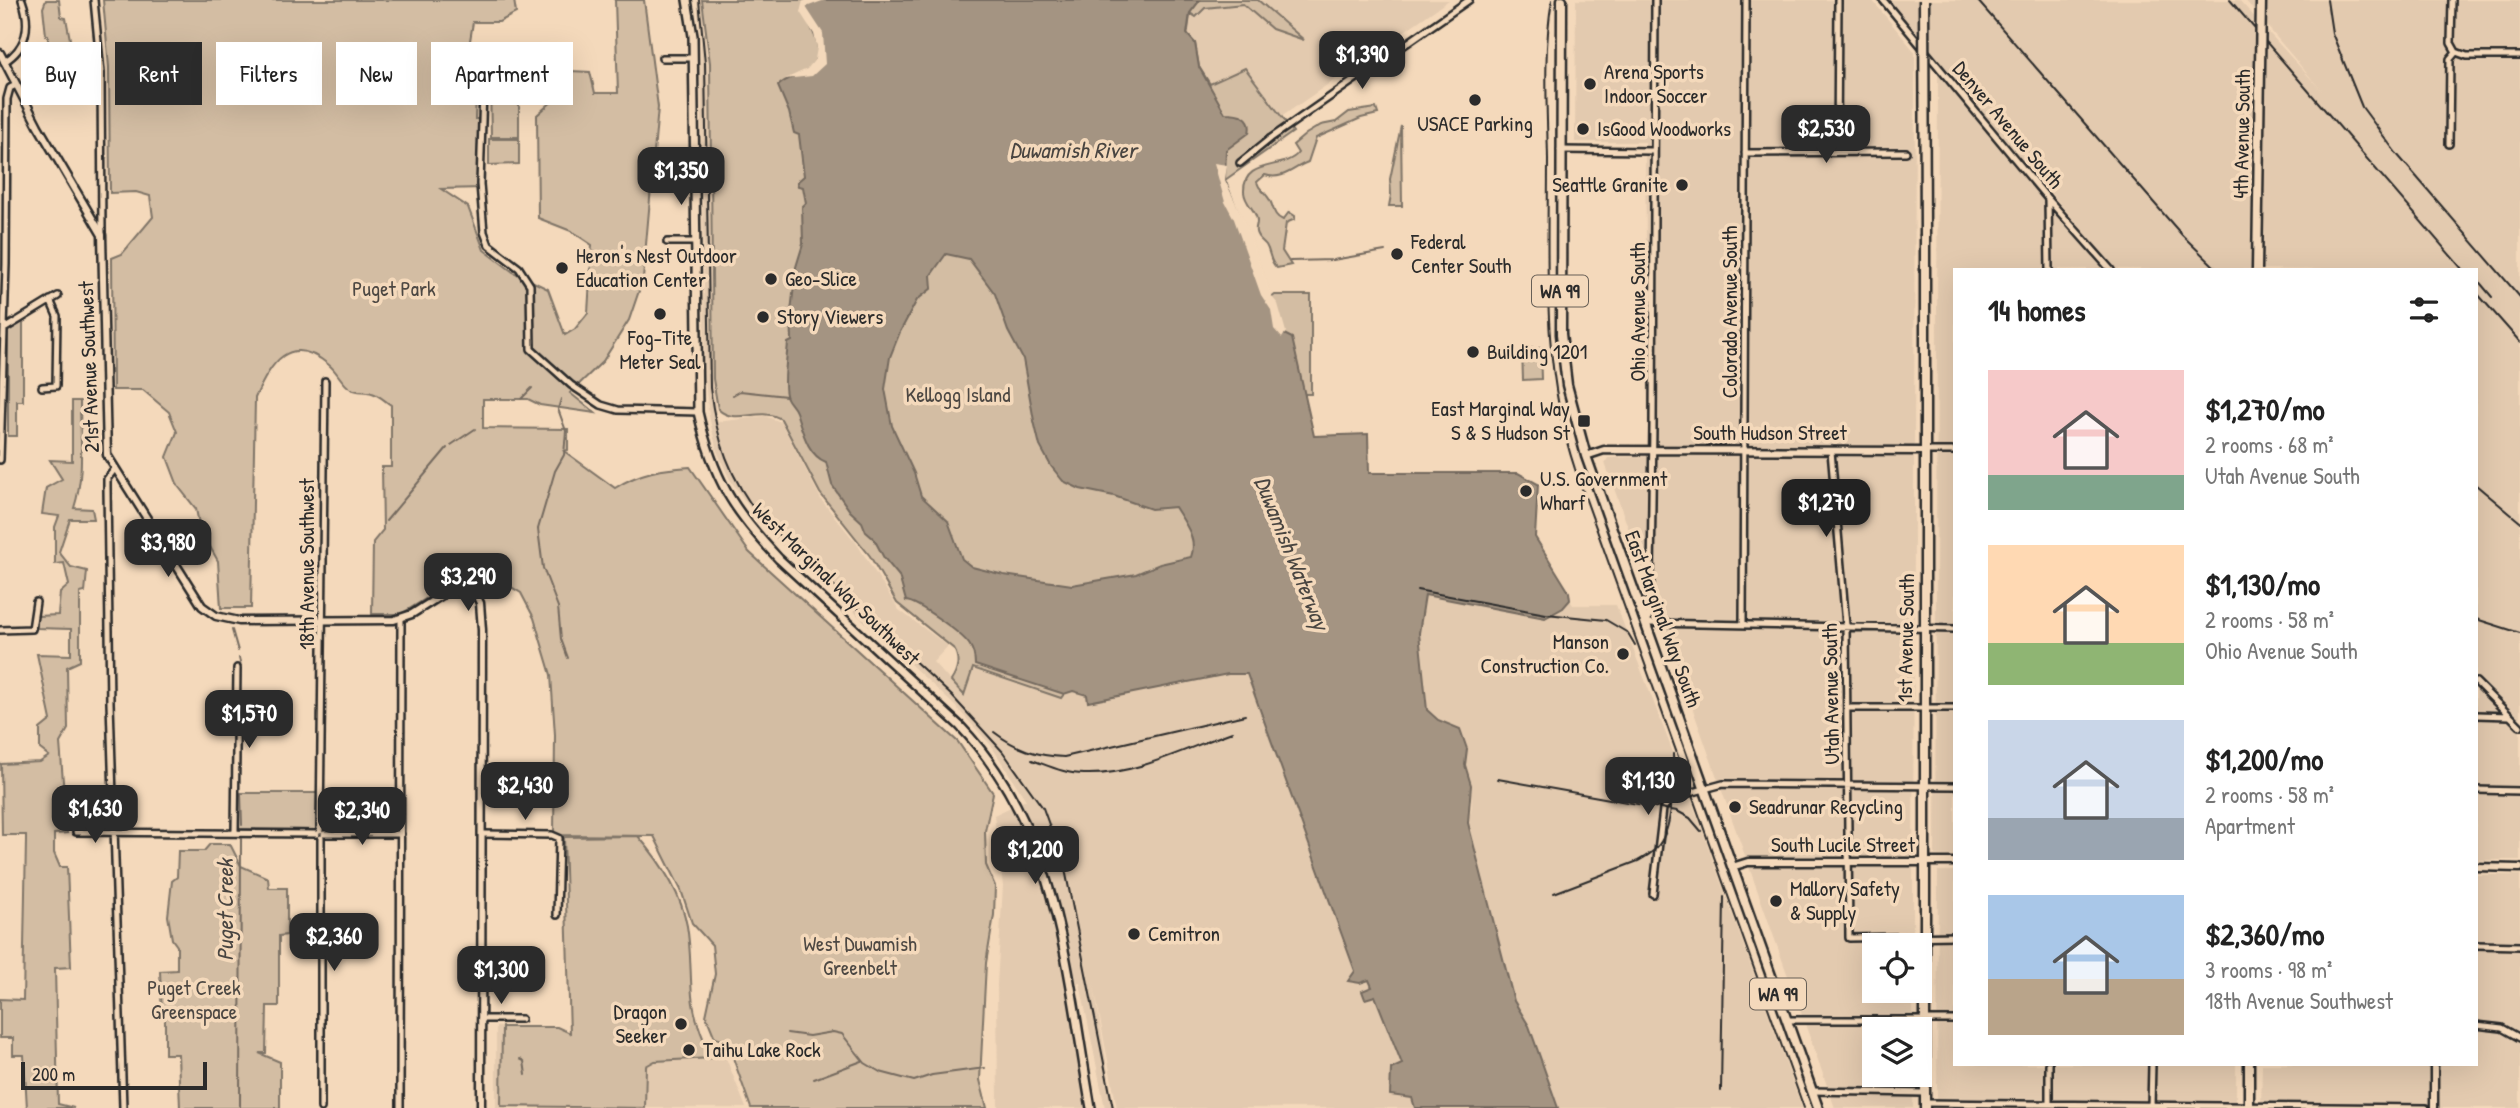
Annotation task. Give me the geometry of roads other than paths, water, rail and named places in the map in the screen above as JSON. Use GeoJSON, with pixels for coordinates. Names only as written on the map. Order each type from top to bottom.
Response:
{"type":"FeatureCollection","features":[{"type":"Feature","properties":{"kind":"main road","name":"West Marginal Way Southwest"},"geometry":{"type":"LineString","coordinates":[[687,0],[693,58],[698,412],[709,454],[737,512],[779,559],[977,744],[1019,807],[1048,882],[1091,1108]]}},
{"type":"Feature","properties":{"kind":"main road","name":"East Marginal Way South"},"geometry":{"type":"LineString","coordinates":[[1562,0],[1561,334],[1567,385],[1586,457],[1818,1108]]}},
{"type":"Feature","properties":{"kind":"main road","name":"1st Avenue South"},"geometry":{"type":"LineString","coordinates":[[1924,0],[1924,933]]}},
{"type":"Feature","properties":{"kind":"main road","name":"4th Avenue South"},"geometry":{"type":"LineString","coordinates":[[2257,268],[2261,0]]}},
{"type":"Feature","properties":{"kind":"main road"},"geometry":{"type":"LineString","coordinates":[[2249,1066],[2249,1107]]}},
{"type":"Feature","properties":{"kind":"main road","name":"1st Avenue South"},"geometry":{"type":"LineString","coordinates":[[1926,1087],[1926,1106]]}},
{"type":"Feature","properties":{"kind":"street"},"geometry":{"type":"LineString","coordinates":[[4,62],[17,54],[22,47],[27,18],[22,0]]}},
{"type":"Feature","properties":{"kind":"street","name":"21st Avenue Southwest"},"geometry":{"type":"LineString","coordinates":[[94,0],[101,73],[106,444],[114,470],[107,479],[107,487],[123,1108]]}},
{"type":"Feature","properties":{"kind":"street"},"geometry":{"type":"LineString","coordinates":[[1240,163],[1271,138],[1469,0]]}},
{"type":"Feature","properties":{"kind":"street","name":"Ohio Avenue South"},"geometry":{"type":"LineString","coordinates":[[1647,623],[1651,577],[1653,450],[1655,0]]}},
{"type":"Feature","properties":{"kind":"street","name":"Colorado Avenue South"},"geometry":{"type":"LineString","coordinates":[[1743,624],[1746,0]]}},
{"type":"Feature","properties":{"kind":"street"},"geometry":{"type":"LineString","coordinates":[[1837,152],[1838,0]]}},
{"type":"Feature","properties":{"kind":"street","name":"Denver Avenue South"},"geometry":{"type":"LineString","coordinates":[[1883,0],[2108,268]]}},
{"type":"Feature","properties":{"kind":"street"},"geometry":{"type":"LineString","coordinates":[[2452,0],[2451,43],[2456,52],[2467,55],[2520,56]]}},
{"type":"Feature","properties":{"kind":"street"},"geometry":{"type":"LineString","coordinates":[[2449,144],[2450,59],[2456,52]]}},
{"type":"Feature","properties":{"kind":"street"},"geometry":{"type":"LineString","coordinates":[[0,53],[102,235]]}},
{"type":"Feature","properties":{"kind":"street"},"geometry":{"type":"LineString","coordinates":[[662,58],[693,58]]}},
{"type":"Feature","properties":{"kind":"street"},"geometry":{"type":"LineString","coordinates":[[0,460],[7,95],[10,88],[16,85]]}},
{"type":"Feature","properties":{"kind":"street"},"geometry":{"type":"LineString","coordinates":[[483,105],[480,184],[484,232],[489,245],[519,268],[530,285],[530,345],[533,352],[570,385],[611,409],[698,412]]}},
{"type":"Feature","properties":{"kind":"street"},"geometry":{"type":"LineString","coordinates":[[1560,150],[1654,151]]}},
{"type":"Feature","properties":{"kind":"street"},"geometry":{"type":"LineString","coordinates":[[1745,153],[1906,152]]}},
{"type":"Feature","properties":{"kind":"street"},"geometry":{"type":"LineString","coordinates":[[2048,199],[2049,268]]}},
{"type":"Feature","properties":{"kind":"street"},"geometry":{"type":"LineString","coordinates":[[93,219],[103,209]]}},
{"type":"Feature","properties":{"kind":"street"},"geometry":{"type":"LineString","coordinates":[[667,242],[696,242]]}},
{"type":"Feature","properties":{"kind":"street"},"geometry":{"type":"LineString","coordinates":[[4,329],[58,296]]}},
{"type":"Feature","properties":{"kind":"street"},"geometry":{"type":"LineString","coordinates":[[42,387],[56,386],[57,316],[50,300]]}},
{"type":"Feature","properties":{"kind":"street","name":"18th Avenue Southwest"},"geometry":{"type":"LineString","coordinates":[[321,1108],[320,834],[325,381]]}},
{"type":"Feature","properties":{"kind":"street","name":"South Hudson Street"},"geometry":{"type":"LineString","coordinates":[[1586,457],[1604,450],[1953,451]]}},
{"type":"Feature","properties":{"kind":"street","name":"Utah Avenue South"},"geometry":{"type":"LineString","coordinates":[[1831,451],[1846,625],[1849,708],[1849,938],[1862,938]]}},
{"type":"Feature","properties":{"kind":"street"},"geometry":{"type":"LineString","coordinates":[[114,470],[193,594],[216,616],[239,621],[401,619],[453,587],[466,585],[478,594],[481,614],[483,834],[481,1108]]}},
{"type":"Feature","properties":{"kind":"street"},"geometry":{"type":"LineString","coordinates":[[0,630],[32,629],[36,602]]}},
{"type":"Feature","properties":{"kind":"street"},"geometry":{"type":"LineString","coordinates":[[400,1108],[401,619]]}},
{"type":"Feature","properties":{"kind":"street"},"geometry":{"type":"LineString","coordinates":[[1647,623],[1953,629]]}},
{"type":"Feature","properties":{"kind":"street"},"geometry":{"type":"LineString","coordinates":[[235,832],[236,668]]}},
{"type":"Feature","properties":{"kind":"street"},"geometry":{"type":"LineString","coordinates":[[2478,684],[2520,726]]}},
{"type":"Feature","properties":{"kind":"street"},"geometry":{"type":"LineString","coordinates":[[1849,708],[1953,708]]}},
{"type":"Feature","properties":{"kind":"street"},"geometry":{"type":"LineString","coordinates":[[2478,715],[2511,716]]}},
{"type":"Feature","properties":{"kind":"street"},"geometry":{"type":"LineString","coordinates":[[1653,894],[1664,806],[1671,798],[1723,784],[1953,786]]}},
{"type":"Feature","properties":{"kind":"street"},"geometry":{"type":"LineString","coordinates":[[2478,790],[2520,791]]}},
{"type":"Feature","properties":{"kind":"street"},"geometry":{"type":"LineString","coordinates":[[76,832],[401,834]]}},
{"type":"Feature","properties":{"kind":"street"},"geometry":{"type":"LineString","coordinates":[[483,834],[552,835],[558,838],[557,915]]}},
{"type":"Feature","properties":{"kind":"street","name":"South Lucile Street"},"geometry":{"type":"LineString","coordinates":[[1732,867],[1748,862],[1953,862]]}},
{"type":"Feature","properties":{"kind":"street"},"geometry":{"type":"LineString","coordinates":[[2478,867],[2520,868]]}},
{"type":"Feature","properties":{"kind":"street"},"geometry":{"type":"LineString","coordinates":[[1932,937],[1953,936]]}},
{"type":"Feature","properties":{"kind":"street"},"geometry":{"type":"LineString","coordinates":[[2478,945],[2520,946]]}},
{"type":"Feature","properties":{"kind":"street"},"geometry":{"type":"LineString","coordinates":[[481,1019],[521,1019]]}},
{"type":"Feature","properties":{"kind":"street"},"geometry":{"type":"LineString","coordinates":[[1787,1020],[1862,1019]]}},
{"type":"Feature","properties":{"kind":"street"},"geometry":{"type":"LineString","coordinates":[[1932,1019],[1953,1020]]}},
{"type":"Feature","properties":{"kind":"street"},"geometry":{"type":"LineString","coordinates":[[2478,1025],[2502,1028],[2520,1038]]}},
{"type":"Feature","properties":{"kind":"street"},"geometry":{"type":"LineString","coordinates":[[2049,1066],[2049,1104]]}},
{"type":"Feature","properties":{"kind":"street"},"geometry":{"type":"LineString","coordinates":[[2151,1106],[2152,1066]]}},
{"type":"Feature","properties":{"kind":"street"},"geometry":{"type":"LineString","coordinates":[[2434,1066],[2434,1108]]}},
{"type":"Feature","properties":{"kind":"street"},"geometry":{"type":"LineString","coordinates":[[1811,1091],[1926,1093]]}},
{"type":"Feature","properties":{"kind":"street"},"geometry":{"type":"LineString","coordinates":[[1926,1106],[2049,1104],[2426,1108]]}},
{"type":"Feature","properties":{"kind":"water","name":"Duwamish River"},"geometry":{"type":"Polygon","coordinates":[[[810,0],[1200,0],[1190,13],[1187,34],[1195,43],[1199,67],[1225,113],[1244,117],[1250,127],[1249,133],[1226,150],[1225,180],[1284,334],[1292,338],[1314,436],[1368,434],[1369,473],[1518,473],[1538,484],[1535,537],[1569,592],[1570,600],[1563,608],[1545,618],[1425,595],[1419,633],[1427,710],[1438,720],[1460,729],[1467,749],[1465,765],[1471,785],[1468,823],[1514,1001],[1529,1026],[1558,1108],[1415,1108],[1412,1098],[1390,1095],[1391,1069],[1402,1064],[1375,996],[1365,999],[1362,991],[1372,987],[1369,980],[1360,983],[1348,981],[1355,971],[1247,674],[1228,674],[1088,702],[1087,695],[1073,691],[1064,694],[975,665],[973,652],[964,639],[929,612],[906,601],[899,576],[884,558],[874,539],[866,532],[862,522],[850,511],[832,485],[826,462],[810,448],[786,393],[785,379],[788,343],[792,341],[791,312],[796,267],[803,244],[802,207],[806,203],[803,187],[798,186],[797,182],[804,176],[799,135],[794,133],[778,86],[808,71],[815,66],[818,59],[817,42],[802,10],[810,0]],[[946,254],[931,275],[932,288],[917,300],[900,332],[890,357],[885,389],[892,426],[914,473],[921,496],[948,521],[962,559],[972,567],[1004,575],[1072,585],[1136,574],[1160,564],[1191,557],[1193,543],[1186,524],[1175,507],[1151,509],[1114,496],[1080,489],[1063,481],[1051,466],[1040,446],[1023,359],[1008,331],[995,294],[969,259],[946,254]]]}},
{"type":"Feature","properties":{"kind":"waterway"},"geometry":{"type":"LineString","coordinates":[[1290,261],[1333,260],[1385,251]]}},
{"type":"Feature","properties":{"kind":"waterway"},"geometry":{"type":"LineString","coordinates":[[521,399],[532,388]]}},
{"type":"Feature","properties":{"kind":"waterway","name":"Puget Creek"},"geometry":{"type":"LineString","coordinates":[[733,395],[740,391],[786,396]]}},
{"type":"Feature","properties":{"kind":"waterway"},"geometry":{"type":"LineString","coordinates":[[561,399],[558,409],[566,431],[564,455],[555,471],[538,529],[543,568],[558,607],[561,639],[568,658]]}},
{"type":"Feature","properties":{"kind":"waterway"},"geometry":{"type":"LineString","coordinates":[[451,445],[475,429]]}},
{"type":"Feature","properties":{"kind":"waterway"},"geometry":{"type":"LineString","coordinates":[[386,521],[447,448]]}},
{"type":"Feature","properties":{"kind":"waterway","name":"Puget Creek"},"geometry":{"type":"LineString","coordinates":[[232,630],[238,651]]}},
{"type":"Feature","properties":{"kind":"waterway","name":"Puget Creek"},"geometry":{"type":"LineString","coordinates":[[239,658],[241,666]]}},
{"type":"Feature","properties":{"kind":"waterway","name":"Puget Creek"},"geometry":{"type":"LineString","coordinates":[[241,794],[242,825]]}},
{"type":"Feature","properties":{"kind":"waterway","name":"Puget Creek"},"geometry":{"type":"LineString","coordinates":[[240,1108],[241,839]]}},
{"type":"Feature","properties":{"kind":"waterway"},"geometry":{"type":"LineString","coordinates":[[787,1033],[809,1036],[833,1032],[842,1034],[865,1063],[880,1072],[914,1081],[932,1075],[985,1068]]}},
{"type":"Feature","properties":{"kind":"waterway"},"geometry":{"type":"LineString","coordinates":[[520,1059],[524,1061],[526,1075]]}},
{"type":"Feature","properties":{"kind":"waterway"},"geometry":{"type":"LineString","coordinates":[[814,1079],[862,1061]]}},
{"type":"Feature","properties":{"kind":"railway"},"geometry":{"type":"LineString","coordinates":[[699,0],[705,63],[710,388],[716,424],[726,458],[741,489],[762,519],[952,696],[1003,752],[1043,808],[1065,869],[1113,1108]]}},
{"type":"Feature","properties":{"kind":"railway"},"geometry":{"type":"LineString","coordinates":[[1552,0],[1546,100],[1549,316],[1556,392],[1564,431],[1575,469],[1804,1108]]}},
{"type":"Feature","properties":{"kind":"railway"},"geometry":{"type":"LineString","coordinates":[[1977,0],[2182,235],[2216,268]]}},
{"type":"Feature","properties":{"kind":"railway"},"geometry":{"type":"LineString","coordinates":[[2230,0],[2461,268]]}},
{"type":"Feature","properties":{"kind":"railway"},"geometry":{"type":"LineString","coordinates":[[2327,0],[2332,33],[2362,107],[2396,153],[2520,297]]}},
{"type":"Feature","properties":{"kind":"railway"},"geometry":{"type":"LineString","coordinates":[[2478,280],[2492,297]]}},
{"type":"Feature","properties":{"kind":"railway"},"geometry":{"type":"LineString","coordinates":[[2478,294],[2520,342]]}},
{"type":"Feature","properties":{"kind":"railway"},"geometry":{"type":"LineString","coordinates":[[2478,487],[2520,522]]}},
{"type":"Feature","properties":{"kind":"railway"},"geometry":{"type":"LineString","coordinates":[[1417,590],[1546,614],[1606,620],[1628,633],[1635,645]]}},
{"type":"Feature","properties":{"kind":"railway"},"geometry":{"type":"LineString","coordinates":[[2478,620],[2520,633]]}},
{"type":"Feature","properties":{"kind":"railway"},"geometry":{"type":"LineString","coordinates":[[994,732],[1027,750],[1064,757],[1245,715]]}},
{"type":"Feature","properties":{"kind":"railway"},"geometry":{"type":"LineString","coordinates":[[1032,760],[1071,773],[1122,771],[1160,760],[1232,732]]}},
{"type":"Feature","properties":{"kind":"railway"},"geometry":{"type":"LineString","coordinates":[[1554,893],[1638,861],[1659,845],[1671,809],[1673,754]]}},
{"type":"Feature","properties":{"kind":"railway"},"geometry":{"type":"LineString","coordinates":[[1498,779],[1677,811],[1690,818],[1701,831]]}},
{"type":"Feature","properties":{"kind":"railway"},"geometry":{"type":"LineString","coordinates":[[1721,1091],[1724,897]]}},
{"type":"Feature","properties":{"kind":"place","name":"Arena Sports Indoor Soccer"},"geometry":{"type":"Point","coordinates":[1590,84]}},
{"type":"Feature","properties":{"kind":"place","name":"USACE Parking"},"geometry":{"type":"Point","coordinates":[1475,100]}},
{"type":"Feature","properties":{"kind":"place","name":"IsGood Woodworks"},"geometry":{"type":"Point","coordinates":[1583,129]}},
{"type":"Feature","properties":{"kind":"place","name":"Seattle Granite"},"geometry":{"type":"Point","coordinates":[1682,185]}},
{"type":"Feature","properties":{"kind":"place","name":"Federal Center South"},"geometry":{"type":"Point","coordinates":[1397,254]}},
{"type":"Feature","properties":{"kind":"place","name":"Heron's Nest Outdoor Education Center"},"geometry":{"type":"Point","coordinates":[562,268]}},
{"type":"Feature","properties":{"kind":"place","name":"Geo-Slice"},"geometry":{"type":"Point","coordinates":[771,279]}},
{"type":"Feature","properties":{"kind":"place","name":"Fog-Tite Meter Seal"},"geometry":{"type":"Point","coordinates":[660,314]}},
{"type":"Feature","properties":{"kind":"place","name":"Story Viewers"},"geometry":{"type":"Point","coordinates":[763,317]}},
{"type":"Feature","properties":{"kind":"place","name":"Building 1201"},"geometry":{"type":"Point","coordinates":[1473,352]}},
{"type":"Feature","properties":{"kind":"place","name":"East Marginal Way S & S Hudson St"},"geometry":{"type":"Point","coordinates":[1584,421]}},
{"type":"Feature","properties":{"kind":"place","name":"U.S. Government Wharf"},"geometry":{"type":"Point","coordinates":[1526,491]}},
{"type":"Feature","properties":{"kind":"place","name":"Manson Construction Co."},"geometry":{"type":"Point","coordinates":[1623,654]}},
{"type":"Feature","properties":{"kind":"place","name":"Seadrunar Recycling"},"geometry":{"type":"Point","coordinates":[1735,807]}},
{"type":"Feature","properties":{"kind":"place","name":"Mallory Safety & Supply"},"geometry":{"type":"Point","coordinates":[1776,901]}},
{"type":"Feature","properties":{"kind":"place","name":"Cemitron"},"geometry":{"type":"Point","coordinates":[1134,934]}},
{"type":"Feature","properties":{"kind":"place","name":"Dragon Seeker"},"geometry":{"type":"Point","coordinates":[681,1024]}},
{"type":"Feature","properties":{"kind":"place","name":"Taihu Lake Rock"},"geometry":{"type":"Point","coordinates":[689,1050]}},
{"type":"Feature","properties":{"kind":"park label","name":"Puget Park"},"geometry":{"type":"Point","coordinates":[394,289]}},
{"type":"Feature","properties":{"kind":"park label","name":"Kellogg Island"},"geometry":{"type":"Point","coordinates":[958,395]}},
{"type":"Feature","properties":{"kind":"park label","name":"West Duwamish Greenbelt"},"geometry":{"type":"Point","coordinates":[860,956]}},
{"type":"Feature","properties":{"kind":"park label","name":"Puget Creek Greenspace"},"geometry":{"type":"Point","coordinates":[194,1000]}},
{"type":"Feature","properties":{"kind":"water label","name":"Duwamish Waterway"},"geometry":{"type":"Point","coordinates":[1292,553]}}]}
